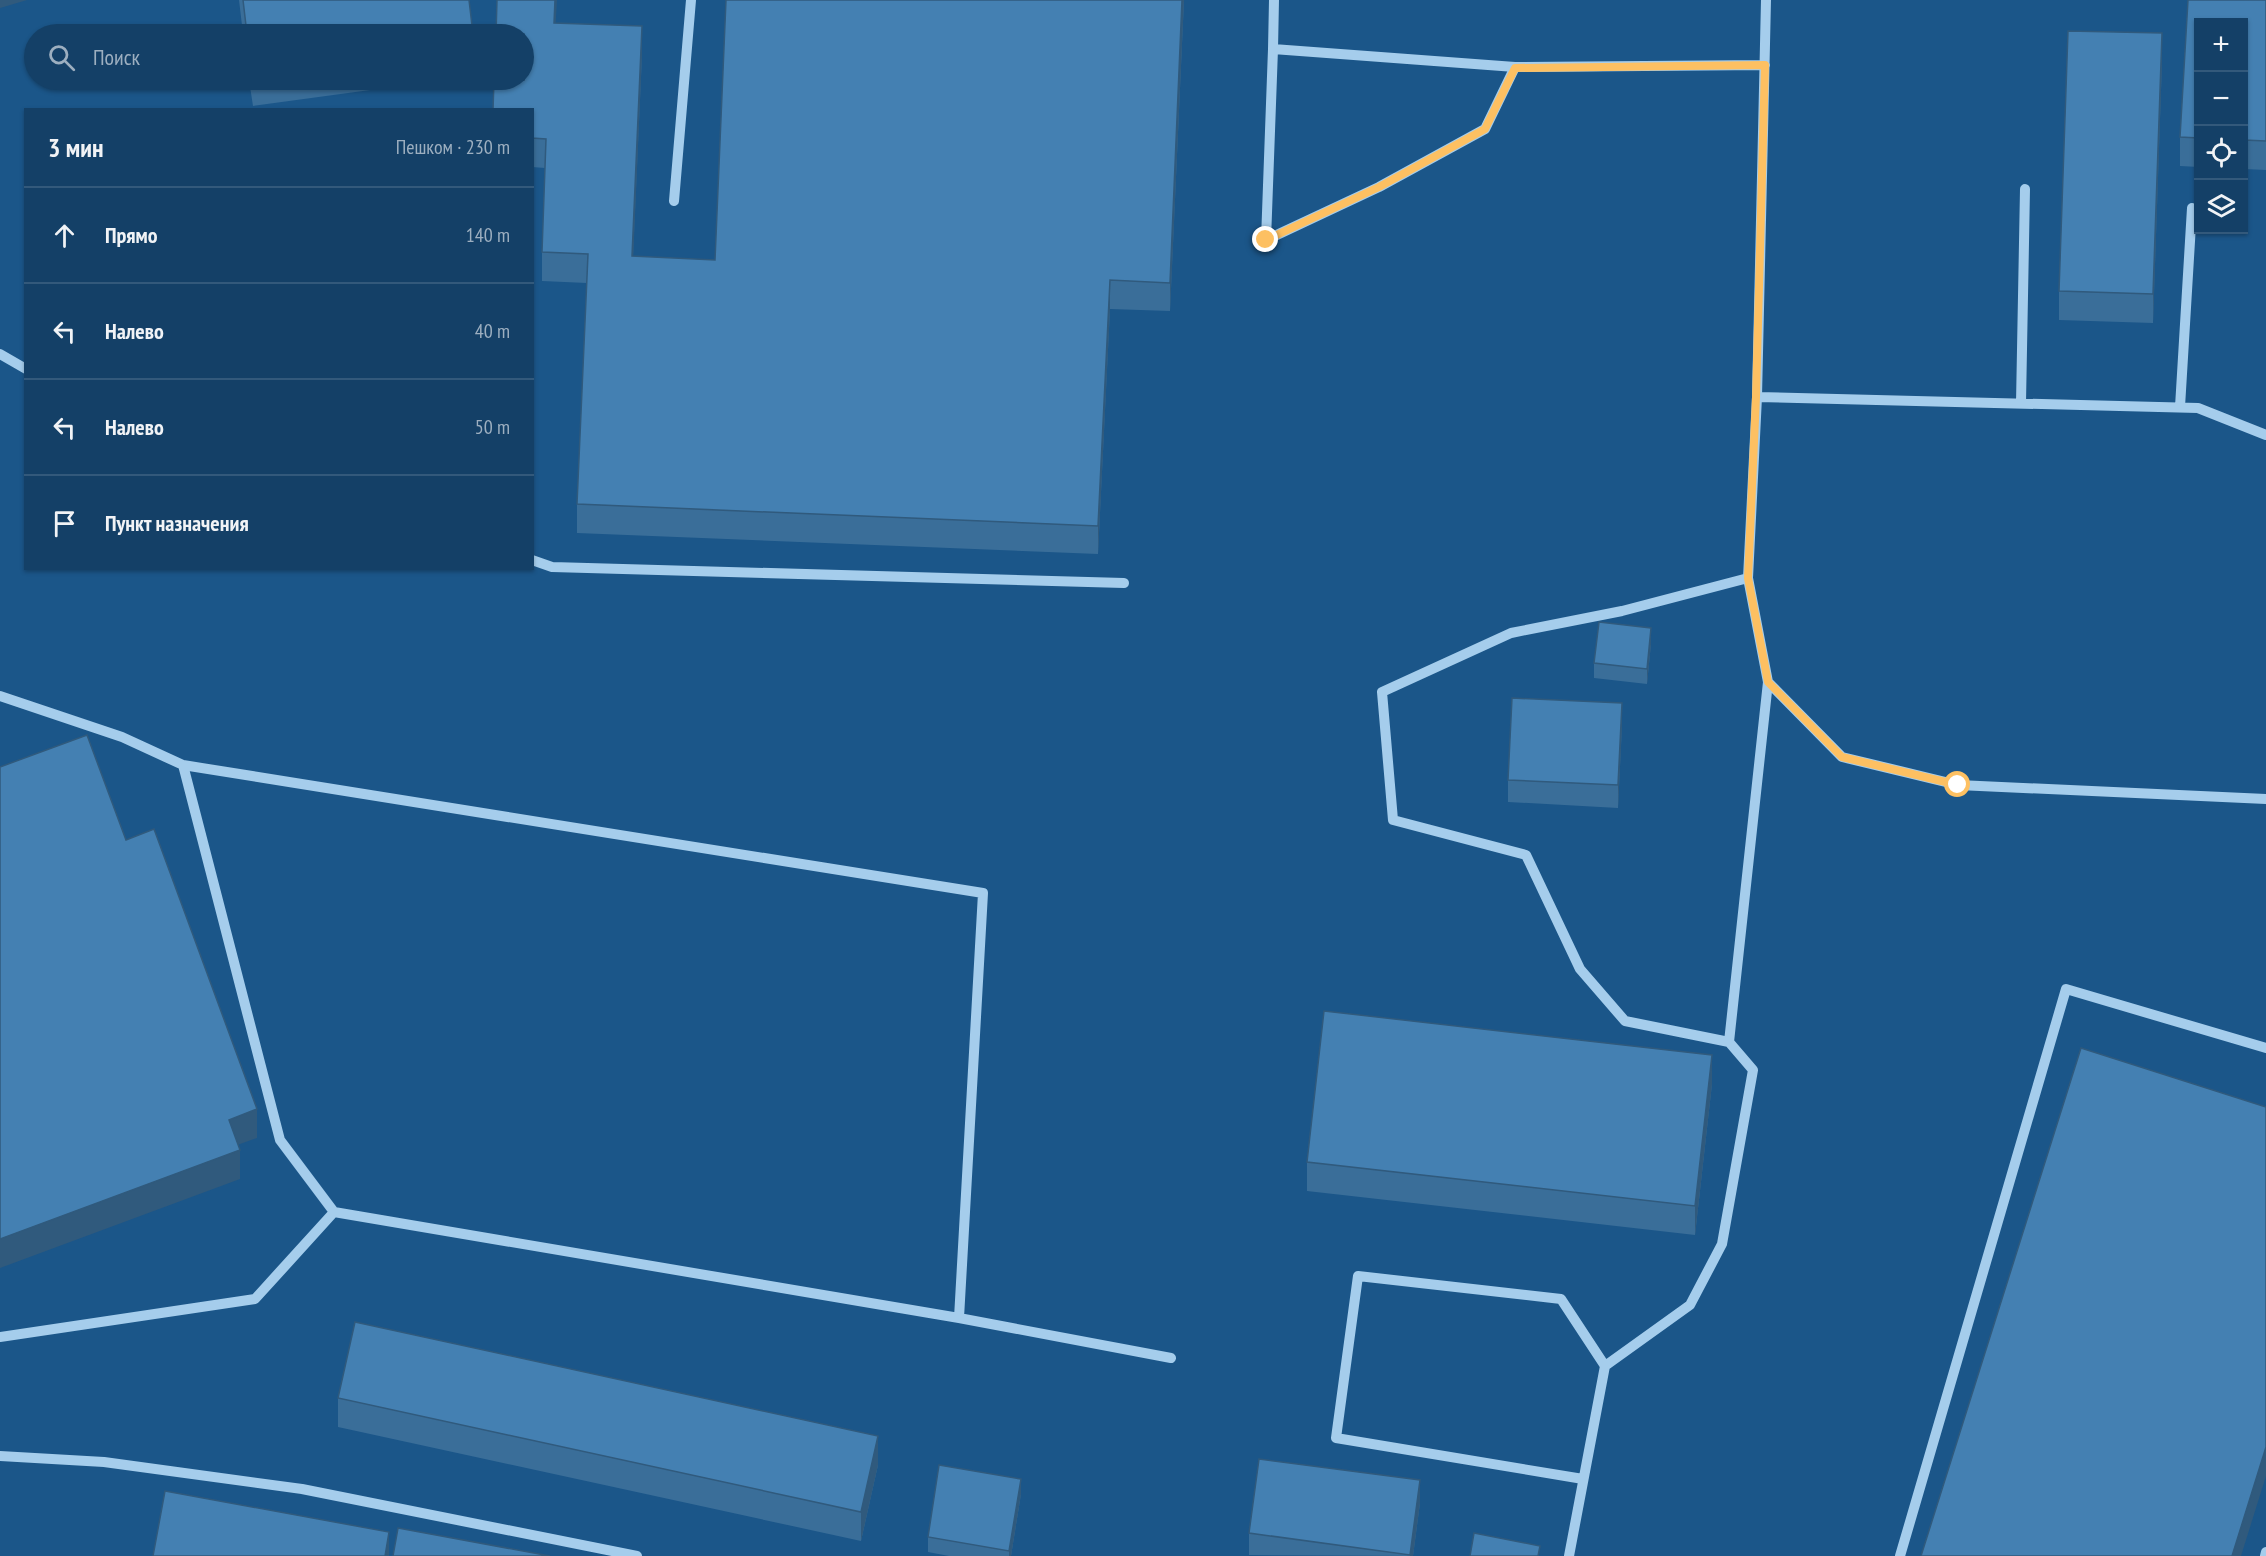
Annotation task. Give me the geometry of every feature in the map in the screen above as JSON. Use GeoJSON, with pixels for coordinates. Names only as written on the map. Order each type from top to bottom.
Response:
{"type":"FeatureCollection","features":[{"type":"Feature","properties":{"kind":"lane"},"geometry":{"type":"LineString","coordinates":[[674,201],[691,0]]}},
{"type":"Feature","properties":{"kind":"lane"},"geometry":{"type":"LineString","coordinates":[[1274,0],[1266,240],[1379,187],[1485,129],[1515,68]]}},
{"type":"Feature","properties":{"kind":"lane"},"geometry":{"type":"LineString","coordinates":[[1729,1042],[1768,682],[1748,578],[1756,397],[1766,0]]}},
{"type":"Feature","properties":{"kind":"lane"},"geometry":{"type":"LineString","coordinates":[[1273,49],[1515,68],[1765,65]]}},
{"type":"Feature","properties":{"kind":"lane"},"geometry":{"type":"LineString","coordinates":[[2021,403],[2025,189]]}},
{"type":"Feature","properties":{"kind":"lane"},"geometry":{"type":"LineString","coordinates":[[2180,407],[2192,208]]}},
{"type":"Feature","properties":{"kind":"lane"},"geometry":{"type":"LineString","coordinates":[[0,354],[24,368]]}},
{"type":"Feature","properties":{"kind":"lane"},"geometry":{"type":"LineString","coordinates":[[1756,397],[2198,408],[2266,435]]}},
{"type":"Feature","properties":{"kind":"lane"},"geometry":{"type":"LineString","coordinates":[[534,561],[552,567],[1124,583]]}},
{"type":"Feature","properties":{"kind":"lane"},"geometry":{"type":"LineString","coordinates":[[1569,1556],[1605,1366],[1690,1305],[1722,1244],[1752,1070],[1729,1042],[1625,1021],[1580,969],[1526,855],[1393,820],[1382,692],[1510,633],[1622,611],[1748,578]]}},
{"type":"Feature","properties":{"kind":"lane"},"geometry":{"type":"LineString","coordinates":[[1768,682],[1842,757],[1946,782],[2266,799]]}},
{"type":"Feature","properties":{"kind":"lane"},"geometry":{"type":"LineString","coordinates":[[0,696],[122,737],[183,765],[983,893],[959,1318]]}},
{"type":"Feature","properties":{"kind":"lane"},"geometry":{"type":"LineString","coordinates":[[183,765],[280,1140],[334,1212],[959,1318],[1171,1358]]}},
{"type":"Feature","properties":{"kind":"lane"},"geometry":{"type":"LineString","coordinates":[[1900,1556],[2066,989],[2266,1047]]}},
{"type":"Feature","properties":{"kind":"lane"},"geometry":{"type":"LineString","coordinates":[[0,1337],[255,1299],[334,1212]]}},
{"type":"Feature","properties":{"kind":"lane"},"geometry":{"type":"LineString","coordinates":[[1583,1479],[1336,1438],[1358,1276],[1561,1299],[1605,1366]]}},
{"type":"Feature","properties":{"kind":"lane"},"geometry":{"type":"LineString","coordinates":[[0,1456],[104,1462],[302,1489],[637,1556]]}},
{"type":"Feature","properties":{"kind":"building"},"geometry":{"type":"Polygon","coordinates":[[[243,0],[469,0],[472,24],[246,24],[243,0]]]}},
{"type":"Feature","properties":{"kind":"building"},"geometry":{"type":"Polygon","coordinates":[[[497,0],[555,0],[554,23],[642,26],[632,256],[715,260],[726,0],[1182,0],[1170,283],[1110,280],[1098,526],[577,504],[588,254],[542,252],[546,139],[534,138],[534,108],[493,108],[494,90],[534,90],[534,24],[496,24],[497,0]]]}},
{"type":"Feature","properties":{"kind":"building"},"geometry":{"type":"Polygon","coordinates":[[[2188,0],[2266,0],[2266,141],[2248,140],[2248,18],[2194,18],[2194,138],[2180,137],[2188,0]]]}},
{"type":"Feature","properties":{"kind":"building"},"geometry":{"type":"Polygon","coordinates":[[[2068,31],[2162,33],[2153,294],[2059,291],[2068,31]]]}},
{"type":"Feature","properties":{"kind":"building"},"geometry":{"type":"Polygon","coordinates":[[[1599,622],[1651,628],[1647,669],[1594,663],[1599,622]]]}},
{"type":"Feature","properties":{"kind":"building"},"geometry":{"type":"Polygon","coordinates":[[[1512,698],[1622,703],[1618,785],[1508,780],[1512,698]]]}},
{"type":"Feature","properties":{"kind":"building"},"geometry":{"type":"Polygon","coordinates":[[[87,735],[126,840],[154,829],[257,1109],[229,1120],[240,1150],[0,1239],[0,767],[87,735]]]}},
{"type":"Feature","properties":{"kind":"building"},"geometry":{"type":"Polygon","coordinates":[[[1324,1011],[1712,1055],[1695,1206],[1307,1162],[1324,1011]]]}},
{"type":"Feature","properties":{"kind":"building"},"geometry":{"type":"Polygon","coordinates":[[[2081,1048],[2266,1107],[2266,1447],[2232,1556],[1921,1556],[2081,1048]]]}},
{"type":"Feature","properties":{"kind":"building"},"geometry":{"type":"Polygon","coordinates":[[[355,1322],[878,1436],[861,1512],[338,1398],[355,1322]]]}},
{"type":"Feature","properties":{"kind":"building"},"geometry":{"type":"Polygon","coordinates":[[[1259,1459],[1420,1480],[1410,1555],[1249,1533],[1259,1459]]]}},
{"type":"Feature","properties":{"kind":"building"},"geometry":{"type":"Polygon","coordinates":[[[939,1465],[1021,1479],[1009,1551],[928,1537],[939,1465]]]}},
{"type":"Feature","properties":{"kind":"building"},"geometry":{"type":"Polygon","coordinates":[[[165,1491],[389,1532],[385,1556],[153,1556],[165,1491]]]}},
{"type":"Feature","properties":{"kind":"building"},"geometry":{"type":"Polygon","coordinates":[[[398,1528],[550,1556],[393,1556],[398,1528]]]}},
{"type":"Feature","properties":{"kind":"building"},"geometry":{"type":"Polygon","coordinates":[[[1474,1533],[1540,1546],[1538,1556],[1470,1556],[1474,1533]]]}},
{"type":"Feature","properties":{"kind":"route"},"geometry":{"type":"LineString","coordinates":[[1266,240],[1379,187],[1485,129],[1515,68],[1765,65],[1756,397],[1748,578],[1768,682],[1842,757],[1958,785]]}}]}
